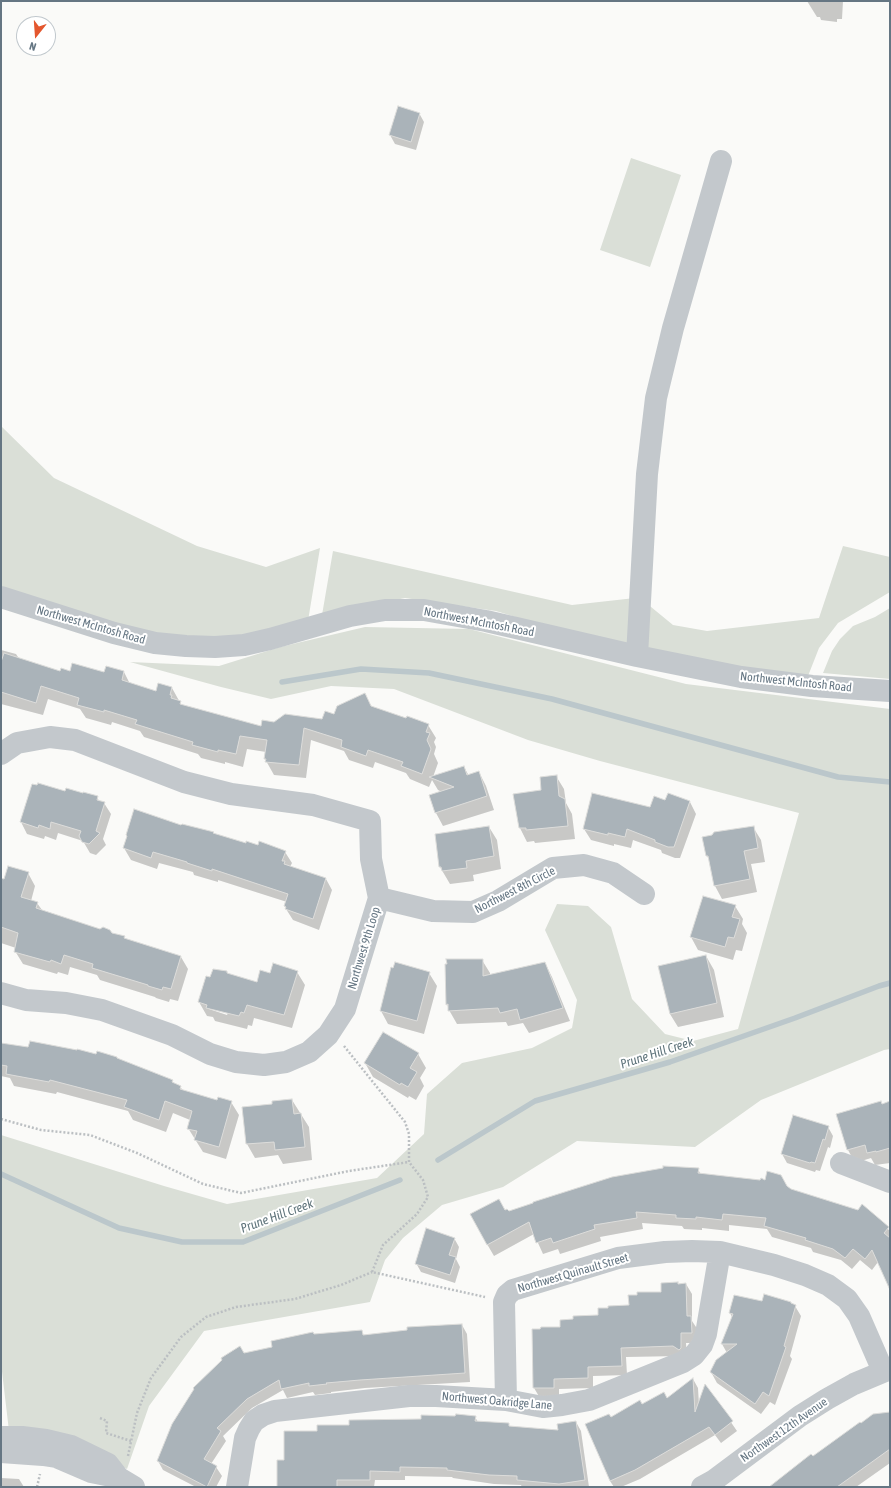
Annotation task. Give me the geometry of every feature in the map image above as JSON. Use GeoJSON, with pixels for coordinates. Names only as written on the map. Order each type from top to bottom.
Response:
{"type":"FeatureCollection","features":[{"type":"Feature","properties":{"kind":"street"},"geometry":{"type":"LineString","coordinates":[[637,656],[647,474],[656,398],[672,328],[721,161]]}},
{"type":"Feature","properties":{"kind":"street","name":"Northwest McIntosh Road"},"geometry":{"type":"LineString","coordinates":[[1,598],[114,633],[156,643],[216,647],[244,645],[270,639],[350,616],[385,610],[424,610],[486,621],[637,656],[741,677],[812,686],[890,691]]}},
{"type":"Feature","properties":{"kind":"street","name":"Northwest 9th Loop"},"geometry":{"type":"LineString","coordinates":[[1,754],[17,744],[50,737],[75,740],[184,782],[231,794],[313,805],[370,820],[370,859],[379,898],[345,1009],[328,1035],[308,1052],[286,1062],[264,1065],[236,1062],[210,1054],[172,1035],[102,1010],[66,1003],[26,1000],[1,993]]}},
{"type":"Feature","properties":{"kind":"street","name":"Northwest 8th Circle"},"geometry":{"type":"LineString","coordinates":[[379,898],[434,911],[473,912],[498,901],[553,868],[584,865],[613,873],[644,894]]}},
{"type":"Feature","properties":{"kind":"street"},"geometry":{"type":"LineString","coordinates":[[841,1163],[890,1182]]}},
{"type":"Feature","properties":{"kind":"street","name":"Northwest Quinault Street"},"geometry":{"type":"LineString","coordinates":[[506,1400],[504,1302],[507,1295],[514,1290],[618,1258],[665,1252],[720,1252],[774,1265],[805,1275],[828,1285],[847,1299],[859,1316],[887,1370]]}},
{"type":"Feature","properties":{"kind":"street","name":"Northwest Oakridge Lane"},"geometry":{"type":"LineString","coordinates":[[236,1487],[245,1438],[254,1421],[275,1411],[409,1396],[506,1400],[543,1407],[562,1406],[589,1400],[683,1362],[694,1355],[702,1346],[706,1334],[720,1252]]}},
{"type":"Feature","properties":{"kind":"street","name":"Northwest 12th Avenue"},"geometry":{"type":"LineString","coordinates":[[702,1487],[713,1481],[806,1412],[854,1384],[887,1370]]}},
{"type":"Feature","properties":{"kind":"street"},"geometry":{"type":"LineString","coordinates":[[1,1437],[22,1436],[71,1446],[108,1464],[127,1482]]}},
{"type":"Feature","properties":{"kind":"street"},"geometry":{"type":"LineString","coordinates":[[1,1452],[43,1455],[56,1458],[91,1472],[127,1482]]}},
{"type":"Feature","properties":{"kind":"path"},"geometry":{"type":"LineString","coordinates":[[328,1035],[342,1044],[405,1122],[409,1134],[409,1162],[423,1180],[428,1196],[418,1214],[383,1245],[372,1272]]}},
{"type":"Feature","properties":{"kind":"path"},"geometry":{"type":"LineString","coordinates":[[1,1119],[41,1130],[90,1135],[138,1153],[203,1184],[240,1193],[349,1171],[409,1162]]}},
{"type":"Feature","properties":{"kind":"path"},"geometry":{"type":"LineString","coordinates":[[127,1482],[127,1460],[137,1413],[151,1378],[182,1336],[206,1317],[236,1307],[295,1299],[341,1285],[372,1272],[504,1302]]}},
{"type":"Feature","properties":{"kind":"path"},"geometry":{"type":"LineString","coordinates":[[100,1418],[108,1421],[106,1433],[131,1441]]}},
{"type":"Feature","properties":{"kind":"shaded area"},"geometry":{"type":"Polygon","coordinates":[[[631,158],[681,175],[650,267],[600,250],[631,158]]]}},
{"type":"Feature","properties":{"kind":"shaded area"},"geometry":{"type":"Polygon","coordinates":[[[1,426],[54,478],[197,546],[266,567],[320,548],[308,621],[264,633],[183,640],[125,628],[1,588],[1,426]]]}},
{"type":"Feature","properties":{"kind":"shaded area"},"geometry":{"type":"Polygon","coordinates":[[[843,546],[890,557],[890,592],[838,623],[819,648],[808,676],[762,672],[642,651],[645,602],[673,625],[707,631],[819,618],[843,546]]]}},
{"type":"Feature","properties":{"kind":"shaded area"},"geometry":{"type":"Polygon","coordinates":[[[333,551],[572,605],[635,598],[632,648],[558,630],[496,611],[405,598],[322,615],[333,551]]]}},
{"type":"Feature","properties":{"kind":"shaded area"},"geometry":{"type":"Polygon","coordinates":[[[890,608],[890,679],[823,673],[832,651],[840,639],[853,626],[875,617],[890,608]]]}},
{"type":"Feature","properties":{"kind":"shaded area"},"geometry":{"type":"Polygon","coordinates":[[[365,627],[469,629],[686,684],[890,709],[890,1049],[884,1050],[761,1100],[695,1147],[577,1141],[503,1187],[442,1205],[403,1238],[385,1260],[370,1302],[204,1331],[149,1406],[127,1469],[85,1446],[9,1431],[1,1363],[1,1135],[227,1204],[377,1178],[424,1134],[427,1094],[462,1063],[532,1048],[572,1028],[577,1000],[545,930],[557,904],[588,906],[611,927],[632,999],[665,1034],[693,1041],[738,1029],[799,813],[600,761],[528,740],[394,689],[331,686],[271,699],[130,662],[219,666],[280,647],[365,627]]]}},
{"type":"Feature","properties":{"kind":"building"},"geometry":{"type":"Polygon","coordinates":[[[398,106],[420,113],[411,142],[389,135],[398,106]]]}},
{"type":"Feature","properties":{"kind":"building"},"geometry":{"type":"Polygon","coordinates":[[[4,653],[60,671],[61,668],[70,671],[72,663],[104,672],[106,666],[124,671],[122,680],[156,691],[158,683],[172,687],[170,695],[172,695],[171,698],[181,701],[180,704],[261,726],[262,720],[274,722],[285,714],[322,719],[325,711],[334,714],[337,706],[365,693],[371,706],[429,724],[426,732],[430,733],[427,740],[431,749],[422,774],[401,766],[403,762],[368,750],[366,756],[341,747],[342,740],[304,728],[299,765],[265,762],[266,759],[264,759],[267,740],[240,736],[236,754],[218,750],[218,752],[192,745],[193,742],[135,724],[137,720],[104,710],[104,712],[77,705],[79,698],[41,686],[36,703],[1,692],[1,662],[4,653]]]}},
{"type":"Feature","properties":{"kind":"building"},"geometry":{"type":"Polygon","coordinates":[[[464,766],[467,775],[479,771],[487,796],[435,813],[429,795],[454,787],[429,777],[464,766]]]}},
{"type":"Feature","properties":{"kind":"building"},"geometry":{"type":"Polygon","coordinates":[[[557,775],[559,796],[565,799],[568,826],[526,830],[526,828],[519,828],[513,794],[541,790],[540,777],[557,775]]]}},
{"type":"Feature","properties":{"kind":"building"},"geometry":{"type":"Polygon","coordinates":[[[38,783],[65,791],[66,788],[98,796],[97,800],[105,802],[96,831],[100,833],[89,844],[82,842],[79,836],[81,831],[51,822],[50,829],[39,825],[38,828],[20,822],[32,784],[37,785],[38,783]]]}},
{"type":"Feature","properties":{"kind":"building"},"geometry":{"type":"Polygon","coordinates":[[[592,793],[650,807],[654,796],[665,800],[668,793],[690,801],[674,847],[668,847],[627,829],[625,837],[608,833],[608,835],[583,829],[592,793]]]}},
{"type":"Feature","properties":{"kind":"building"},"geometry":{"type":"Polygon","coordinates":[[[134,809],[181,825],[214,832],[213,833],[246,843],[246,841],[258,845],[259,841],[286,851],[282,861],[285,861],[284,864],[326,878],[313,919],[285,909],[286,907],[284,906],[288,894],[212,869],[212,871],[153,852],[151,858],[123,848],[134,809]]]}},
{"type":"Feature","properties":{"kind":"building"},"geometry":{"type":"Polygon","coordinates":[[[489,826],[494,856],[466,861],[467,868],[442,871],[441,867],[439,867],[435,834],[489,826]]]}},
{"type":"Feature","properties":{"kind":"building"},"geometry":{"type":"Polygon","coordinates":[[[754,826],[758,848],[744,851],[750,879],[714,886],[708,856],[706,856],[702,837],[712,835],[714,832],[754,826]]]}},
{"type":"Feature","properties":{"kind":"building"},"geometry":{"type":"Polygon","coordinates":[[[8,866],[29,872],[21,897],[38,902],[36,908],[100,929],[103,927],[110,930],[112,933],[125,936],[124,938],[181,956],[171,989],[163,987],[162,990],[148,986],[92,968],[93,964],[64,955],[61,964],[51,960],[50,962],[14,952],[18,933],[1,927],[1,878],[4,879],[8,866]]]}},
{"type":"Feature","properties":{"kind":"building"},"geometry":{"type":"Polygon","coordinates":[[[703,896],[736,905],[732,917],[740,919],[734,938],[728,937],[725,947],[690,937],[703,896]]]}},
{"type":"Feature","properties":{"kind":"building"},"geometry":{"type":"Polygon","coordinates":[[[706,955],[717,1003],[670,1014],[658,966],[706,955]]]}},
{"type":"Feature","properties":{"kind":"building"},"geometry":{"type":"Polygon","coordinates":[[[446,959],[483,959],[483,976],[545,962],[563,1008],[520,1020],[517,1009],[500,1013],[498,1008],[448,1011],[448,1004],[446,1005],[446,959]]]}},
{"type":"Feature","properties":{"kind":"building"},"geometry":{"type":"Polygon","coordinates":[[[395,962],[430,972],[417,1021],[380,1011],[391,967],[393,968],[395,962]]]}},
{"type":"Feature","properties":{"kind":"building"},"geometry":{"type":"Polygon","coordinates":[[[273,963],[298,971],[284,1015],[247,1005],[244,1013],[241,1012],[239,1016],[206,1008],[207,1005],[198,1002],[206,976],[210,977],[213,969],[227,971],[227,973],[257,982],[260,970],[270,973],[273,963]]]}},
{"type":"Feature","properties":{"kind":"building"},"geometry":{"type":"Polygon","coordinates":[[[383,1032],[419,1053],[410,1068],[417,1072],[408,1087],[401,1083],[400,1085],[364,1063],[383,1032]]]}},
{"type":"Feature","properties":{"kind":"building"},"geometry":{"type":"Polygon","coordinates":[[[30,1041],[77,1049],[96,1054],[97,1051],[117,1057],[173,1080],[172,1082],[181,1086],[180,1089],[217,1100],[218,1097],[232,1101],[219,1147],[194,1140],[197,1131],[187,1129],[192,1111],[165,1101],[159,1120],[124,1107],[127,1100],[50,1080],[49,1082],[6,1074],[7,1066],[1,1065],[1,1043],[28,1047],[30,1041]]]}},
{"type":"Feature","properties":{"kind":"building"},"geometry":{"type":"Polygon","coordinates":[[[292,1099],[294,1114],[301,1113],[305,1147],[275,1150],[274,1142],[246,1144],[242,1107],[272,1104],[272,1101],[292,1099]]]}},
{"type":"Feature","properties":{"kind":"building"},"geometry":{"type":"Polygon","coordinates":[[[881,1101],[882,1104],[890,1101],[890,1148],[867,1153],[865,1145],[847,1150],[836,1114],[881,1101]]]}},
{"type":"Feature","properties":{"kind":"building"},"geometry":{"type":"Polygon","coordinates":[[[793,1115],[829,1126],[825,1140],[823,1139],[815,1163],[810,1163],[781,1154],[793,1115]]]}},
{"type":"Feature","properties":{"kind":"building"},"geometry":{"type":"Polygon","coordinates":[[[663,1166],[699,1168],[698,1173],[760,1180],[761,1178],[765,1180],[767,1171],[781,1175],[787,1186],[791,1189],[858,1210],[862,1204],[889,1227],[884,1233],[890,1238],[890,1290],[872,1250],[865,1259],[853,1249],[845,1258],[833,1249],[805,1240],[806,1238],[764,1226],[766,1218],[723,1214],[722,1220],[696,1217],[696,1219],[676,1218],[676,1215],[636,1212],[637,1218],[594,1225],[595,1229],[553,1243],[551,1238],[536,1243],[529,1222],[487,1245],[470,1214],[499,1199],[505,1210],[507,1209],[509,1211],[612,1177],[663,1168],[663,1166]]]}},
{"type":"Feature","properties":{"kind":"building"},"geometry":{"type":"Polygon","coordinates":[[[426,1228],[455,1238],[449,1255],[456,1257],[450,1275],[415,1264],[426,1228]]]}},
{"type":"Feature","properties":{"kind":"building"},"geometry":{"type":"Polygon","coordinates":[[[678,1282],[678,1284],[686,1283],[687,1316],[691,1316],[692,1333],[681,1333],[681,1348],[679,1350],[673,1346],[621,1348],[622,1366],[588,1367],[588,1378],[554,1379],[554,1388],[533,1388],[532,1329],[540,1329],[541,1327],[560,1327],[560,1320],[573,1319],[573,1316],[598,1315],[598,1308],[629,1305],[628,1295],[637,1295],[637,1292],[661,1292],[661,1283],[678,1282]]]}},
{"type":"Feature","properties":{"kind":"building"},"geometry":{"type":"Polygon","coordinates":[[[764,1294],[791,1302],[796,1305],[784,1346],[786,1347],[769,1396],[763,1392],[755,1404],[710,1372],[716,1360],[737,1344],[721,1344],[733,1314],[729,1313],[734,1295],[762,1301],[764,1294]]]}},
{"type":"Feature","properties":{"kind":"building"},"geometry":{"type":"Polygon","coordinates":[[[462,1324],[465,1373],[360,1380],[309,1386],[309,1383],[281,1389],[279,1380],[247,1399],[217,1428],[221,1431],[204,1459],[217,1466],[207,1487],[157,1461],[172,1424],[194,1389],[193,1388],[222,1360],[221,1358],[240,1346],[244,1353],[272,1347],[271,1341],[313,1332],[314,1334],[362,1330],[363,1335],[407,1330],[407,1327],[462,1324]]]}},
{"type":"Feature","properties":{"kind":"building"},"geometry":{"type":"Polygon","coordinates":[[[693,1378],[695,1412],[705,1384],[733,1421],[715,1435],[709,1427],[635,1470],[610,1481],[585,1424],[609,1414],[611,1417],[640,1400],[642,1404],[664,1392],[667,1398],[693,1378]]]}},
{"type":"Feature","properties":{"kind":"building"},"geometry":{"type":"Polygon","coordinates":[[[890,1412],[890,1449],[837,1487],[769,1487],[811,1454],[813,1456],[860,1422],[861,1423],[873,1414],[890,1412]]]}},
{"type":"Feature","properties":{"kind":"building"},"geometry":{"type":"Polygon","coordinates":[[[456,1414],[476,1416],[475,1421],[509,1423],[509,1426],[558,1430],[557,1424],[576,1421],[585,1480],[559,1484],[517,1480],[517,1476],[489,1475],[447,1470],[447,1468],[400,1467],[400,1472],[370,1471],[370,1480],[337,1480],[337,1487],[277,1487],[277,1460],[284,1460],[284,1431],[317,1431],[317,1425],[349,1425],[349,1420],[421,1419],[421,1415],[455,1416],[456,1414]]]}},
{"type":"Feature","properties":{"kind":"waterway"},"geometry":{"type":"LineString","coordinates":[[282,682],[361,669],[429,673],[552,699],[838,777],[890,782]]}},
{"type":"Feature","properties":{"kind":"waterway","name":"Prune Hill Creek"},"geometry":{"type":"LineString","coordinates":[[438,1160],[535,1101],[670,1062],[890,983]]}},
{"type":"Feature","properties":{"kind":"waterway","name":"Prune Hill Creek"},"geometry":{"type":"LineString","coordinates":[[1,1174],[119,1228],[182,1242],[243,1242],[400,1180]]}}]}
